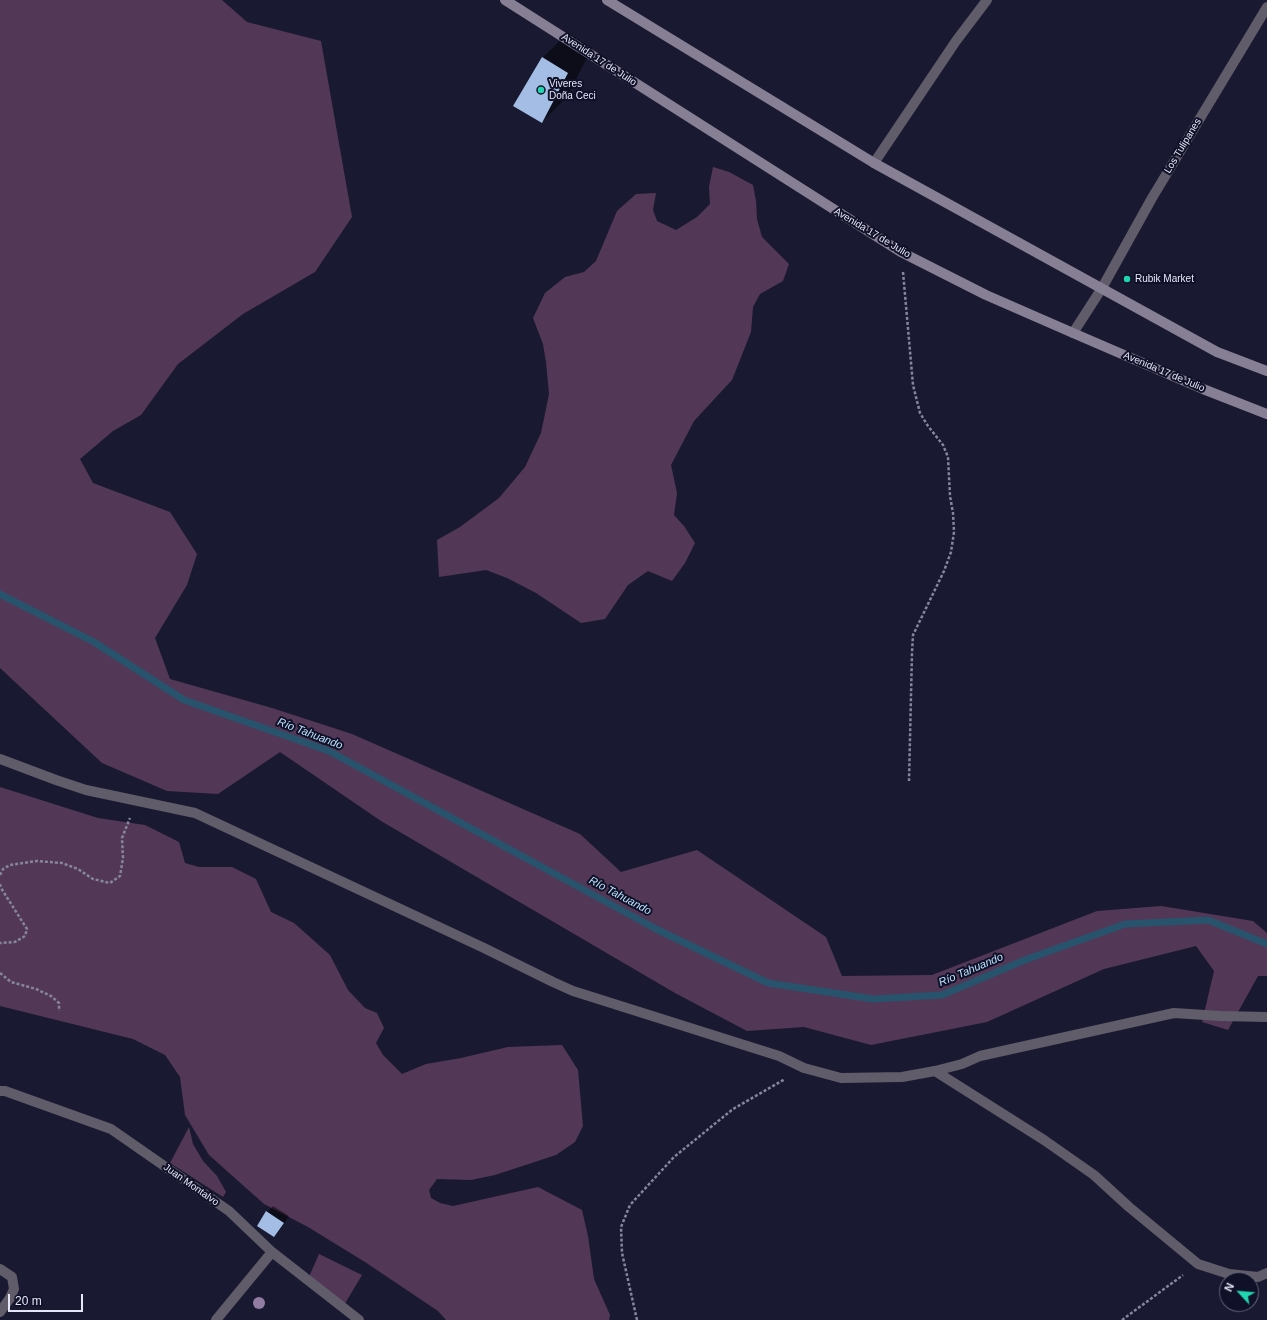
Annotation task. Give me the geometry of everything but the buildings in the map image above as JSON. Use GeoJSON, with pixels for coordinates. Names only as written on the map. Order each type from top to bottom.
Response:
{"type":"FeatureCollection","features":[{"type":"Feature","properties":{"kind":"main road","name":"Avenida 17 de Julio"},"geometry":{"type":"LineString","coordinates":[[505,0],[901,252],[986,295],[1203,389],[1267,414]]}},
{"type":"Feature","properties":{"kind":"main road"},"geometry":{"type":"LineString","coordinates":[[607,0],[874,163],[1217,352],[1267,371]]}},
{"type":"Feature","properties":{"kind":"street"},"geometry":{"type":"LineString","coordinates":[[874,163],[956,41],[987,0]]}},
{"type":"Feature","properties":{"kind":"street","name":"Los Tulipanes"},"geometry":{"type":"LineString","coordinates":[[1073,333],[1102,288],[1152,198],[1267,7]]}},
{"type":"Feature","properties":{"kind":"street"},"geometry":{"type":"LineString","coordinates":[[0,758],[86,790],[196,813],[573,991],[778,1056],[804,1068],[841,1078],[902,1077],[935,1071],[962,1064],[980,1056],[1174,1013],[1267,1017]]}},
{"type":"Feature","properties":{"kind":"street"},"geometry":{"type":"LineString","coordinates":[[935,1071],[1044,1140],[1094,1175],[1128,1207],[1198,1264],[1229,1274],[1258,1277],[1267,1273]]}},
{"type":"Feature","properties":{"kind":"street","name":"Juan Montalvo"},"geometry":{"type":"LineString","coordinates":[[0,1091],[5,1091],[111,1129],[229,1211],[272,1252],[359,1320]]}},
{"type":"Feature","properties":{"kind":"street"},"geometry":{"type":"LineString","coordinates":[[216,1320],[272,1252]]}},
{"type":"Feature","properties":{"kind":"street"},"geometry":{"type":"LineString","coordinates":[[0,1269],[12,1277],[14,1289],[10,1298],[0,1312]]}},
{"type":"Feature","properties":{"kind":"path"},"geometry":{"type":"LineString","coordinates":[[901,252],[913,385],[920,413],[943,445],[948,457],[954,532],[949,558],[913,635],[909,782]]}},
{"type":"Feature","properties":{"kind":"path"},"geometry":{"type":"LineString","coordinates":[[0,875],[3,869],[10,865],[37,861],[62,863],[78,869],[93,879],[110,883],[120,876],[123,858],[122,838],[137,801]]}},
{"type":"Feature","properties":{"kind":"path"},"geometry":{"type":"LineString","coordinates":[[0,884],[1,888],[27,929],[25,936],[15,942],[0,944]]}},
{"type":"Feature","properties":{"kind":"path"},"geometry":{"type":"LineString","coordinates":[[0,972],[11,982],[36,989],[51,996],[59,1003],[59,1011]]}},
{"type":"Feature","properties":{"kind":"path"},"geometry":{"type":"LineString","coordinates":[[637,1320],[622,1253],[621,1227],[630,1205],[674,1157],[733,1110],[804,1068]]}},
{"type":"Feature","properties":{"kind":"path"},"geometry":{"type":"LineString","coordinates":[[1122,1320],[1198,1264]]}},
{"type":"Feature","properties":{"kind":"shaded area"},"geometry":{"type":"Polygon","coordinates":[[[0,0],[222,0],[247,22],[321,41],[352,217],[315,272],[243,314],[178,364],[141,415],[113,431],[80,459],[93,483],[170,512],[197,554],[187,585],[155,638],[170,679],[272,708],[352,734],[580,834],[621,872],[697,850],[826,937],[842,976],[932,975],[1097,911],[1161,906],[1253,921],[1267,933],[1267,976],[1258,976],[1228,1030],[1202,1022],[1214,971],[1196,946],[1104,969],[987,1022],[871,1045],[804,1027],[747,1031],[675,993],[381,821],[280,752],[218,794],[167,791],[102,763],[0,668],[0,0]]]}},
{"type":"Feature","properties":{"kind":"shaded area"},"geometry":{"type":"Polygon","coordinates":[[[713,167],[729,172],[753,185],[757,219],[762,237],[789,264],[783,281],[760,294],[753,307],[751,332],[732,380],[694,421],[671,465],[677,493],[674,515],[684,526],[695,543],[685,563],[672,581],[648,571],[628,585],[605,619],[581,623],[536,593],[507,578],[486,570],[439,577],[437,540],[460,527],[499,498],[525,467],[541,433],[549,394],[543,344],[533,318],[545,293],[565,277],[584,272],[596,261],[617,211],[636,194],[656,193],[653,210],[657,221],[676,230],[697,217],[710,204],[709,187],[713,167]]]}},
{"type":"Feature","properties":{"kind":"shaded area"},"geometry":{"type":"Polygon","coordinates":[[[0,787],[98,818],[145,825],[179,842],[185,863],[199,867],[232,867],[256,879],[271,912],[294,923],[330,955],[348,990],[365,1008],[377,1013],[384,1028],[376,1043],[383,1055],[402,1074],[426,1064],[461,1058],[508,1047],[562,1045],[578,1070],[583,1126],[575,1142],[556,1155],[495,1175],[471,1180],[437,1179],[429,1190],[431,1198],[440,1203],[453,1206],[538,1187],[582,1210],[588,1236],[594,1279],[610,1315],[609,1320],[446,1320],[438,1311],[365,1262],[308,1227],[264,1204],[209,1155],[185,1115],[180,1077],[165,1055],[133,1039],[0,1006],[0,787]]]}},
{"type":"Feature","properties":{"kind":"shaded area"},"geometry":{"type":"Polygon","coordinates":[[[189,1127],[193,1144],[203,1161],[217,1176],[226,1192],[223,1197],[170,1163],[189,1127]]]}},
{"type":"Feature","properties":{"kind":"shaded area"},"geometry":{"type":"Polygon","coordinates":[[[319,1254],[362,1275],[343,1307],[308,1279],[319,1254]]]}},
{"type":"Feature","properties":{"kind":"waterway","name":"Río Tahuando"},"geometry":{"type":"LineString","coordinates":[[0,594],[94,642],[184,700],[329,751],[656,929],[768,983],[873,999],[942,995],[1025,960],[1125,924],[1208,920],[1267,944]]}},
{"type":"Feature","properties":{"kind":"place","name":"Viveres Doña Ceci"},"geometry":{"type":"Point","coordinates":[541,90]}},
{"type":"Feature","properties":{"kind":"place","name":"Rubik Market"},"geometry":{"type":"Point","coordinates":[1127,279]}}]}
